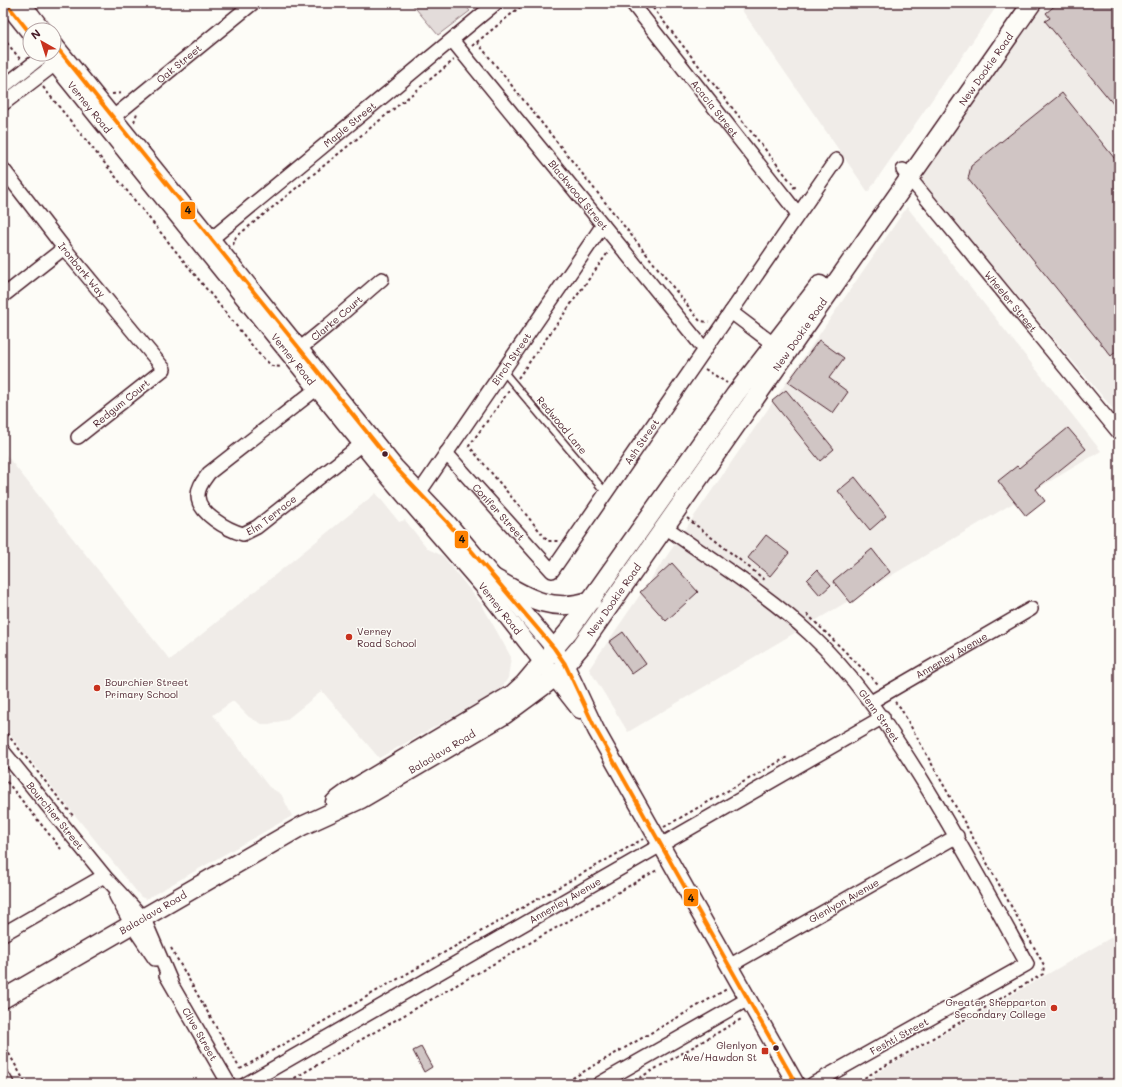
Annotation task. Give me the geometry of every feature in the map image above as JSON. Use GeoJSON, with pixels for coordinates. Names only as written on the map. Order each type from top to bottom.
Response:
{"type":"FeatureCollection","features":[{"type":"Feature","properties":{"kind":"main road","name":"New Dookie Road"},"geometry":{"type":"LineString","coordinates":[[907,174],[1019,3]]}},
{"type":"Feature","properties":{"kind":"main road","name":"New Dookie Road"},"geometry":{"type":"LineString","coordinates":[[560,671],[582,645],[664,526],[780,349],[1032,3]]}},
{"type":"Feature","properties":{"kind":"main road","name":"New Dookie Road"},"geometry":{"type":"LineString","coordinates":[[542,663],[592,600],[682,469],[780,349]]}},
{"type":"Feature","properties":{"kind":"main road"},"geometry":{"type":"LineString","coordinates":[[494,578],[523,594],[552,606],[571,606],[592,600]]}},
{"type":"Feature","properties":{"kind":"main road","name":"Balaclava Road"},"geometry":{"type":"LineString","coordinates":[[302,826],[350,791],[513,694],[542,663]]}},
{"type":"Feature","properties":{"kind":"main road","name":"Balaclava Road"},"geometry":{"type":"LineString","coordinates":[[3,999],[302,826],[361,799],[484,727],[523,702],[560,671]]}},
{"type":"Feature","properties":{"kind":"street"},"geometry":{"type":"LineString","coordinates":[[6,3],[22,23]]}},
{"type":"Feature","properties":{"kind":"street"},"geometry":{"type":"LineString","coordinates":[[22,3],[37,22]]}},
{"type":"Feature","properties":{"kind":"street","name":"Oak Street"},"geometry":{"type":"LineString","coordinates":[[109,121],[253,3]]}},
{"type":"Feature","properties":{"kind":"street","name":"Maple Street"},"geometry":{"type":"LineString","coordinates":[[208,242],[496,3]]}},
{"type":"Feature","properties":{"kind":"street","name":"Acacia Street"},"geometry":{"type":"LineString","coordinates":[[632,3],[798,214]]}},
{"type":"Feature","properties":{"kind":"street","name":"Blackwood Street"},"geometry":{"type":"LineString","coordinates":[[452,40],[705,350]]}},
{"type":"Feature","properties":{"kind":"street"},"geometry":{"type":"LineString","coordinates":[[3,104],[43,62]]}},
{"type":"Feature","properties":{"kind":"street","name":"Verney Road"},"geometry":{"type":"LineString","coordinates":[[61,62],[208,242],[297,357],[367,440],[542,663],[560,671]]}},
{"type":"Feature","properties":{"kind":"street"},"geometry":{"type":"LineString","coordinates":[[3,87],[31,73]]}},
{"type":"Feature","properties":{"kind":"street","name":"Ash Street"},"geometry":{"type":"LineString","coordinates":[[552,571],[836,160]]}},
{"type":"Feature","properties":{"kind":"street","name":"Ironbark Way"},"geometry":{"type":"LineString","coordinates":[[3,169],[64,248],[164,369]]}},
{"type":"Feature","properties":{"kind":"street","name":"Wheeler Street"},"geometry":{"type":"LineString","coordinates":[[907,174],[1119,433]]}},
{"type":"Feature","properties":{"kind":"street","name":"Birch Street"},"geometry":{"type":"LineString","coordinates":[[419,493],[603,225]]}},
{"type":"Feature","properties":{"kind":"street"},"geometry":{"type":"LineString","coordinates":[[3,296],[64,248]]}},
{"type":"Feature","properties":{"kind":"street","name":"Clarke Court"},"geometry":{"type":"LineString","coordinates":[[297,357],[382,279]]}},
{"type":"Feature","properties":{"kind":"street"},"geometry":{"type":"LineString","coordinates":[[731,312],[780,349]]}},
{"type":"Feature","properties":{"kind":"street","name":"Redgum Court"},"geometry":{"type":"LineString","coordinates":[[78,437],[164,369]]}},
{"type":"Feature","properties":{"kind":"street","name":"Elm Terrace"},"geometry":{"type":"LineString","coordinates":[[322,385],[209,473],[200,486],[198,496],[201,506],[215,520],[229,530],[243,534],[257,527],[367,440]]}},
{"type":"Feature","properties":{"kind":"street","name":"Verney Road"},"geometry":{"type":"LineString","coordinates":[[367,440],[447,522],[554,648],[560,671]]}},
{"type":"Feature","properties":{"kind":"street","name":"Conifer Street"},"geometry":{"type":"LineString","coordinates":[[446,453],[552,571]]}},
{"type":"Feature","properties":{"kind":"street","name":"Glenn Street"},"geometry":{"type":"LineString","coordinates":[[664,526],[768,599],[810,634],[843,667],[883,717],[958,836],[1026,964]]}},
{"type":"Feature","properties":{"kind":"street","name":"Annerley Avenue"},"geometry":{"type":"LineString","coordinates":[[871,702],[1032,609]]}},
{"type":"Feature","properties":{"kind":"street"},"geometry":{"type":"LineString","coordinates":[[560,671],[596,730],[796,1084]]}},
{"type":"Feature","properties":{"kind":"street","name":"Annerley Avenue"},"geometry":{"type":"LineString","coordinates":[[247,1084],[657,839],[883,717]]}},
{"type":"Feature","properties":{"kind":"street","name":"Bourchier Street"},"geometry":{"type":"LineString","coordinates":[[3,751],[105,878],[138,922]]}},
{"type":"Feature","properties":{"kind":"street","name":"Glenlyon Avenue"},"geometry":{"type":"LineString","coordinates":[[730,966],[958,836]]}},
{"type":"Feature","properties":{"kind":"street"},"geometry":{"type":"LineString","coordinates":[[3,934],[105,878]]}},
{"type":"Feature","properties":{"kind":"street","name":"Clive Street"},"geometry":{"type":"LineString","coordinates":[[138,922],[230,1084]]}},
{"type":"Feature","properties":{"kind":"street","name":"Feshti Street"},"geometry":{"type":"LineString","coordinates":[[813,1084],[1026,964]]}},
{"type":"Feature","properties":{"kind":"street"},"geometry":{"type":"LineString","coordinates":[[599,1084],[748,998]]}},
{"type":"Feature","properties":{"kind":"street"},"geometry":{"type":"LineString","coordinates":[[3,1076],[7,1084]]}},
{"type":"Feature","properties":{"kind":"lane","name":"Redwood Lane"},"geometry":{"type":"LineString","coordinates":[[503,371],[606,493]]}},
{"type":"Feature","properties":{"kind":"path"},"geometry":{"type":"LineString","coordinates":[[233,245],[236,236],[525,3]]}},
{"type":"Feature","properties":{"kind":"path"},"geometry":{"type":"LineString","coordinates":[[3,38],[265,361],[272,366],[297,357]]}},
{"type":"Feature","properties":{"kind":"path"},"geometry":{"type":"LineString","coordinates":[[477,42],[700,321],[715,322]]}},
{"type":"Feature","properties":{"kind":"path"},"geometry":{"type":"LineString","coordinates":[[564,542],[548,541],[469,446],[612,248]]}},
{"type":"Feature","properties":{"kind":"path"},"geometry":{"type":"LineString","coordinates":[[696,363],[728,384]]}},
{"type":"Feature","properties":{"kind":"path"},"geometry":{"type":"LineString","coordinates":[[685,517],[769,584]]}},
{"type":"Feature","properties":{"kind":"path"},"geometry":{"type":"LineString","coordinates":[[806,613],[818,622],[900,707],[1044,965],[1043,974],[854,1084]]}},
{"type":"Feature","properties":{"kind":"path"},"geometry":{"type":"LineString","coordinates":[[3,729],[76,820]]}},
{"type":"Feature","properties":{"kind":"path"},"geometry":{"type":"LineString","coordinates":[[240,1069],[657,839],[793,754]]}},
{"type":"Feature","properties":{"kind":"path"},"geometry":{"type":"LineString","coordinates":[[3,777],[61,849]]}},
{"type":"Feature","properties":{"kind":"path"},"geometry":{"type":"LineString","coordinates":[[284,1084],[657,870]]}},
{"type":"Feature","properties":{"kind":"path"},"geometry":{"type":"LineString","coordinates":[[168,943],[240,1069],[247,1084]]}},
{"type":"Feature","properties":{"kind":"path"},"geometry":{"type":"LineString","coordinates":[[562,1084],[728,988]]}},
{"type":"Feature","properties":{"kind":"path"},"geometry":{"type":"LineString","coordinates":[[629,1084],[743,1018]]}},
{"type":"Feature","properties":{"kind":"path"},"geometry":{"type":"LineString","coordinates":[[3,1043],[26,1084]]}},
{"type":"Feature","properties":{"kind":"shaded area"},"geometry":{"type":"Polygon","coordinates":[[[411,3],[463,3],[470,11],[438,35],[411,3]]]}},
{"type":"Feature","properties":{"kind":"shaded area"},"geometry":{"type":"Polygon","coordinates":[[[737,3],[999,3],[868,192],[737,3]]]}},
{"type":"Feature","properties":{"kind":"shaded area"},"geometry":{"type":"Polygon","coordinates":[[[1037,3],[1119,3],[1119,416],[915,175],[1037,3]]]}},
{"type":"Feature","properties":{"kind":"shaded area"},"geometry":{"type":"Polygon","coordinates":[[[907,207],[1101,451],[628,732],[589,669],[907,207]]]}},
{"type":"Feature","properties":{"kind":"shaded area"},"geometry":{"type":"Polygon","coordinates":[[[3,451],[170,660],[376,493],[399,522],[405,520],[428,549],[443,556],[482,605],[511,657],[508,678],[500,690],[379,758],[322,691],[286,720],[269,724],[262,724],[249,717],[233,701],[213,715],[269,787],[281,794],[292,816],[146,899],[141,897],[3,726],[3,451]]]}},
{"type":"Feature","properties":{"kind":"shaded area","name":"Greater Shepparton Secondary College"},"geometry":{"type":"Polygon","coordinates":[[[1119,933],[1119,1084],[858,1084],[933,1040],[1119,933]]]}},
{"type":"Feature","properties":{"kind":"building"},"geometry":{"type":"Polygon","coordinates":[[[1058,3],[1119,3],[1119,111],[1045,21],[1050,18],[1046,13],[1058,3]]]}},
{"type":"Feature","properties":{"kind":"building"},"geometry":{"type":"Polygon","coordinates":[[[1062,93],[1119,164],[1119,349],[1111,356],[968,179],[971,166],[1062,93]]]}},
{"type":"Feature","properties":{"kind":"building"},"geometry":{"type":"Polygon","coordinates":[[[819,340],[844,358],[829,378],[848,392],[833,413],[788,382],[819,340]]]}},
{"type":"Feature","properties":{"kind":"building"},"geometry":{"type":"Polygon","coordinates":[[[786,390],[834,449],[820,461],[772,401],[786,390]]]}},
{"type":"Feature","properties":{"kind":"building"},"geometry":{"type":"Polygon","coordinates":[[[1068,428],[1086,449],[1036,489],[1045,501],[1026,516],[998,481],[1017,466],[1019,468],[1068,428]]]}},
{"type":"Feature","properties":{"kind":"building"},"geometry":{"type":"Polygon","coordinates":[[[855,477],[886,516],[870,530],[838,491],[855,477]]]}},
{"type":"Feature","properties":{"kind":"building"},"geometry":{"type":"Polygon","coordinates":[[[766,535],[789,553],[770,576],[748,558],[766,535]]]}},
{"type":"Feature","properties":{"kind":"building"},"geometry":{"type":"Polygon","coordinates":[[[872,549],[890,572],[851,603],[833,581],[872,549]]]}},
{"type":"Feature","properties":{"kind":"building"},"geometry":{"type":"Polygon","coordinates":[[[672,563],[698,592],[666,621],[640,592],[672,563]]]}},
{"type":"Feature","properties":{"kind":"building"},"geometry":{"type":"Polygon","coordinates":[[[817,570],[831,585],[820,595],[807,580],[817,570]]]}},
{"type":"Feature","properties":{"kind":"building"},"geometry":{"type":"Polygon","coordinates":[[[623,632],[646,664],[632,674],[609,642],[623,632]]]}},
{"type":"Feature","properties":{"kind":"building"},"geometry":{"type":"Polygon","coordinates":[[[421,1047],[432,1067],[424,1072],[413,1051],[421,1047]]]}},
{"type":"Feature","properties":{"kind":"transit line","name":"4"},"geometry":{"type":"LineString","coordinates":[[6,3],[22,23]]}},
{"type":"Feature","properties":{"kind":"transit line","name":"4"},"geometry":{"type":"LineString","coordinates":[[62,54],[395,467],[447,522],[554,648],[565,664],[596,730],[796,1084]]}},
{"type":"Feature","properties":{"kind":"place","name":"Verney Road School"},"geometry":{"type":"Point","coordinates":[349,637]}},
{"type":"Feature","properties":{"kind":"place","name":"Bourchier Street Primary School"},"geometry":{"type":"Point","coordinates":[97,688]}},
{"type":"Feature","properties":{"kind":"place","name":"Greater Shepparton Secondary College"},"geometry":{"type":"Point","coordinates":[1054,1008]}},
{"type":"Feature","properties":{"kind":"place","name":"Glenlyon Ave/Hawdon St"},"geometry":{"type":"Point","coordinates":[765,1051]}}]}
